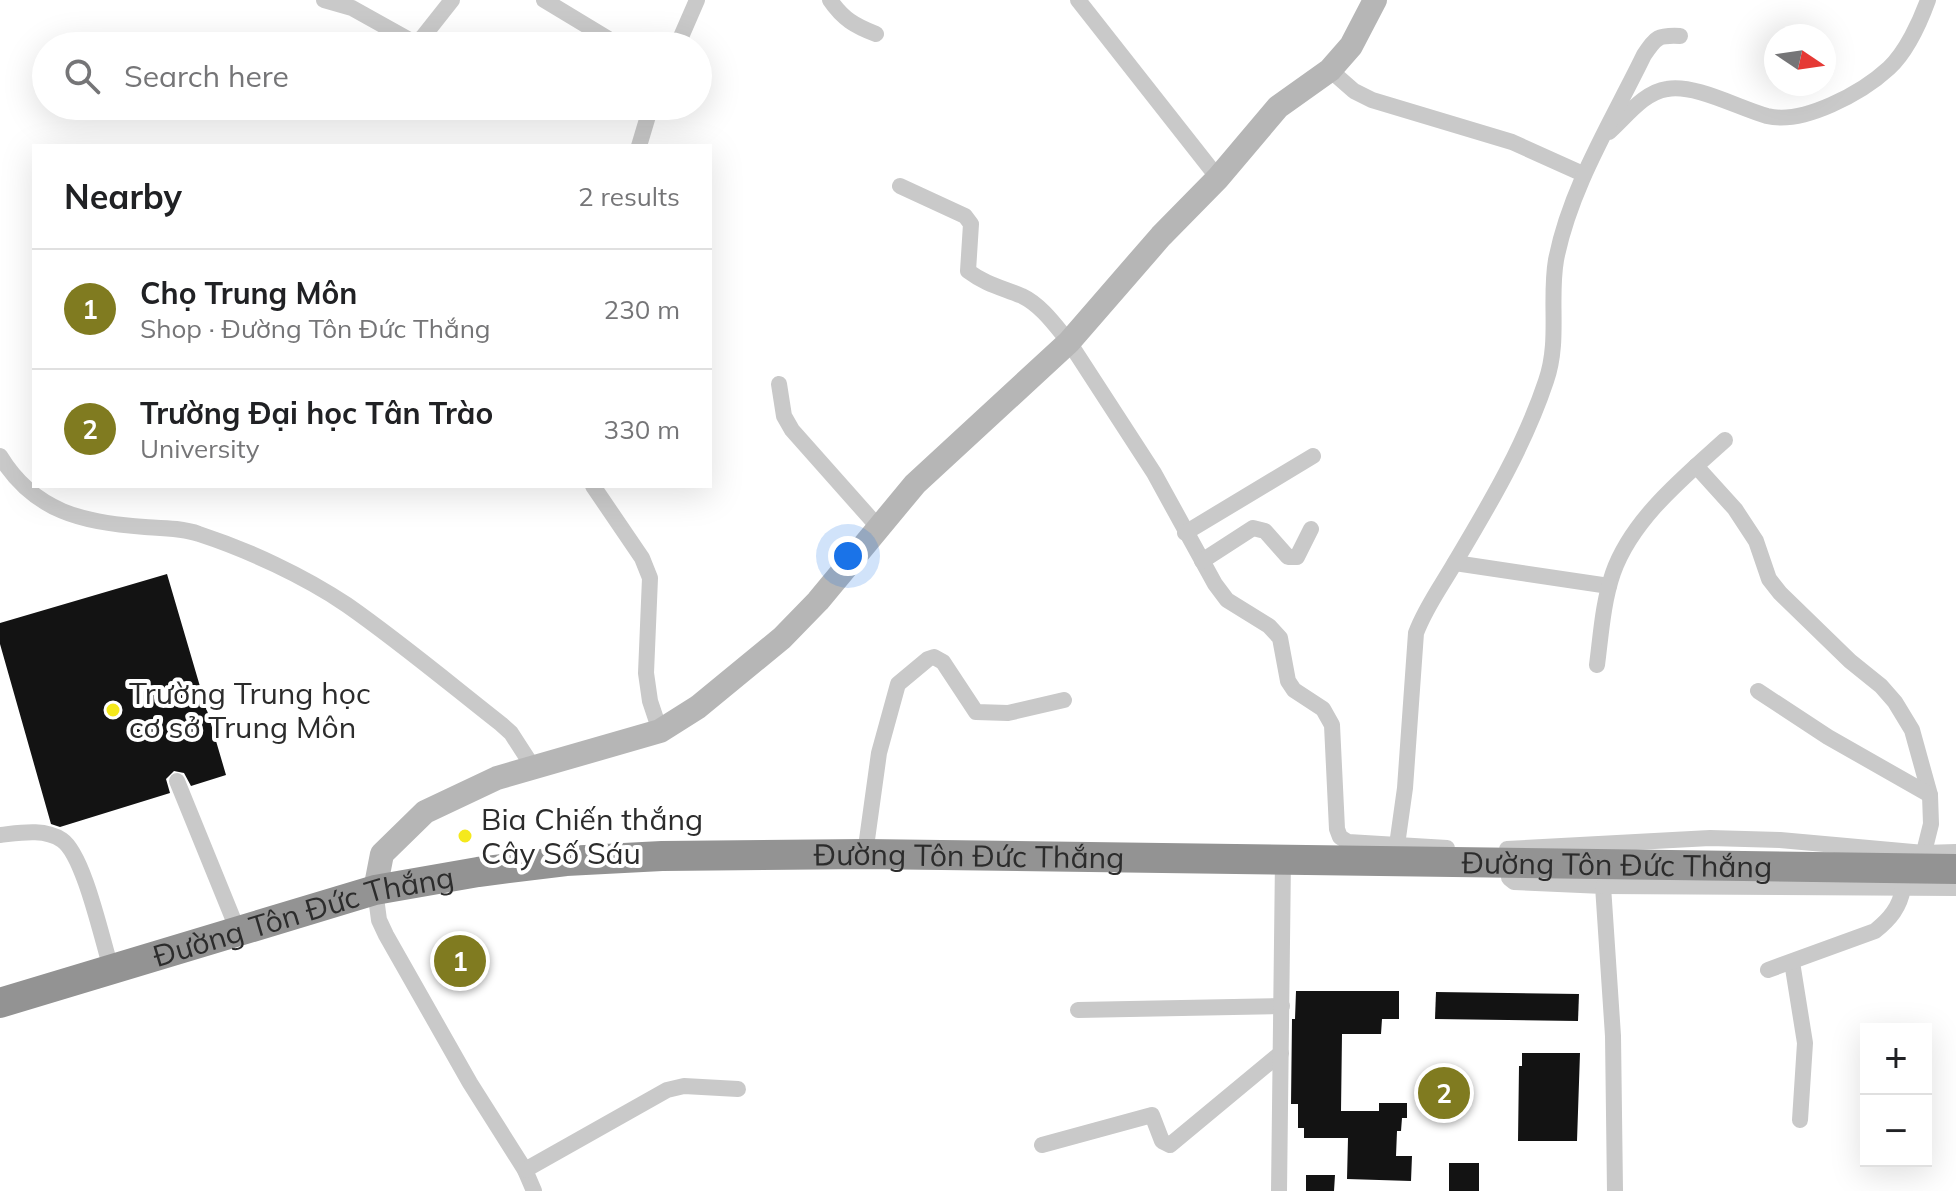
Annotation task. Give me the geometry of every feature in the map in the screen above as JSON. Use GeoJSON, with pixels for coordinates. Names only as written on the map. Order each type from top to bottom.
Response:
{"type":"FeatureCollection","features":[{"type":"Feature","properties":{"kind":"highway","name":"Đường Tôn Đức Thắng"},"geometry":{"type":"LineString","coordinates":[[0,1003],[375,890],[566,861],[662,856],[865,854],[1283,859],[1510,856],[1956,869]]}},
{"type":"Feature","properties":{"kind":"street"},"geometry":{"type":"LineString","coordinates":[[324,0],[352,8],[395,32]]}},
{"type":"Feature","properties":{"kind":"street"},"geometry":{"type":"LineString","coordinates":[[427,32],[452,0]]}},
{"type":"Feature","properties":{"kind":"street"},"geometry":{"type":"LineString","coordinates":[[544,0],[597,32]]}},
{"type":"Feature","properties":{"kind":"street"},"geometry":{"type":"LineString","coordinates":[[683,32],[697,0]]}},
{"type":"Feature","properties":{"kind":"street"},"geometry":{"type":"LineString","coordinates":[[830,0],[851,24],[876,34]]}},
{"type":"Feature","properties":{"kind":"street"},"geometry":{"type":"LineString","coordinates":[[1078,0],[1218,178]]}},
{"type":"Feature","properties":{"kind":"street"},"geometry":{"type":"LineString","coordinates":[[534,1191],[525,1170],[470,1083],[379,920],[375,890],[382,854],[425,812],[474,787],[660,731],[698,707],[782,638],[818,601],[915,484],[1069,342],[1278,107],[1330,70],[1351,46],[1375,0]]}},
{"type":"Feature","properties":{"kind":"street"},"geometry":{"type":"LineString","coordinates":[[1602,139],[1651,94],[1667,89],[1687,90],[1771,117],[1804,114],[1828,107],[1859,91],[1890,67],[1921,20],[1928,0]]}},
{"type":"Feature","properties":{"kind":"street"},"geometry":{"type":"LineString","coordinates":[[1397,845],[1405,788],[1416,633],[1424,611],[1455,563],[1518,451],[1547,379],[1553,353],[1556,260],[1583,174],[1655,39],[1664,35],[1680,36]]}},
{"type":"Feature","properties":{"kind":"street"},"geometry":{"type":"LineString","coordinates":[[1330,70],[1354,91],[1372,100],[1512,142],[1583,174]]}},
{"type":"Feature","properties":{"kind":"street"},"geometry":{"type":"LineString","coordinates":[[640,144],[646,120]]}},
{"type":"Feature","properties":{"kind":"street"},"geometry":{"type":"LineString","coordinates":[[900,186],[965,216],[971,224],[968,271],[1034,303],[1069,342],[1154,473],[1185,533],[1227,600],[1269,626],[1280,638],[1288,681],[1294,690],[1323,709],[1332,725],[1337,829],[1340,837],[1348,842],[1510,856],[1710,838],[1750,848],[1780,840],[1916,870],[1956,888]]}},
{"type":"Feature","properties":{"kind":"street"},"geometry":{"type":"LineString","coordinates":[[779,384],[784,416],[792,430],[879,528]]}},
{"type":"Feature","properties":{"kind":"street"},"geometry":{"type":"LineString","coordinates":[[1597,665],[1609,586],[1633,535],[1696,466],[1725,440]]}},
{"type":"Feature","properties":{"kind":"street"},"geometry":{"type":"LineString","coordinates":[[0,456],[14,478],[40,500],[75,518],[111,525],[197,533],[265,560],[345,604],[501,724],[511,733],[533,767]]}},
{"type":"Feature","properties":{"kind":"street"},"geometry":{"type":"LineString","coordinates":[[1185,533],[1313,456]]}},
{"type":"Feature","properties":{"kind":"street"},"geometry":{"type":"LineString","coordinates":[[1696,466],[1756,541],[1769,579],[1780,593],[1895,702],[1912,730],[1930,795],[1931,824],[1916,870],[1889,919],[1875,931],[1768,970]]}},
{"type":"Feature","properties":{"kind":"street"},"geometry":{"type":"LineString","coordinates":[[594,488],[642,558],[650,578],[646,673],[650,701],[660,731]]}},
{"type":"Feature","properties":{"kind":"street"},"geometry":{"type":"LineString","coordinates":[[1202,561],[1253,528],[1265,531],[1288,557],[1297,557],[1311,529]]}},
{"type":"Feature","properties":{"kind":"street"},"geometry":{"type":"LineString","coordinates":[[1455,563],[1609,586]]}},
{"type":"Feature","properties":{"kind":"street"},"geometry":{"type":"LineString","coordinates":[[865,854],[879,753],[898,684],[928,659],[934,657],[943,662],[976,712],[1008,713],[1064,700]]}},
{"type":"Feature","properties":{"kind":"street"},"geometry":{"type":"LineString","coordinates":[[1758,691],[1828,737],[1930,795]]}},
{"type":"Feature","properties":{"kind":"street"},"geometry":{"type":"LineString","coordinates":[[177,781],[238,931]]}},
{"type":"Feature","properties":{"kind":"street"},"geometry":{"type":"LineString","coordinates":[[0,835],[34,831],[61,839],[77,857],[111,968]]}},
{"type":"Feature","properties":{"kind":"street"},"geometry":{"type":"LineString","coordinates":[[1510,856],[1509,878],[1514,882],[1603,886],[1748,883],[1916,870],[1956,852]]}},
{"type":"Feature","properties":{"kind":"street"},"geometry":{"type":"LineString","coordinates":[[1279,1191],[1283,859]]}},
{"type":"Feature","properties":{"kind":"street"},"geometry":{"type":"LineString","coordinates":[[1603,886],[1613,1036],[1615,1191]]}},
{"type":"Feature","properties":{"kind":"street"},"geometry":{"type":"LineString","coordinates":[[1792,962],[1805,1043],[1800,1120]]}},
{"type":"Feature","properties":{"kind":"street"},"geometry":{"type":"LineString","coordinates":[[1078,1010],[1282,1006]]}},
{"type":"Feature","properties":{"kind":"street"},"geometry":{"type":"LineString","coordinates":[[1042,1145],[1152,1115],[1162,1141],[1170,1145],[1281,1053]]}},
{"type":"Feature","properties":{"kind":"street"},"geometry":{"type":"LineString","coordinates":[[525,1170],[667,1090],[684,1086],[738,1089]]}},
{"type":"Feature","properties":{"kind":"building","name":"Trường Trung học cơ sở Trung Môn"},"geometry":{"type":"Polygon","coordinates":[[[167,574],[226,775],[191,786],[184,773],[174,771],[166,779],[170,793],[60,827],[51,824],[0,644],[0,623],[167,574]]]}},
{"type":"Feature","properties":{"kind":"building"},"geometry":{"type":"Polygon","coordinates":[[[1296,991],[1399,991],[1399,1019],[1382,1019],[1381,1034],[1342,1034],[1341,1111],[1379,1111],[1379,1103],[1407,1103],[1407,1118],[1402,1118],[1401,1131],[1397,1131],[1396,1156],[1412,1156],[1411,1181],[1347,1179],[1348,1138],[1304,1138],[1304,1128],[1298,1128],[1298,1104],[1291,1104],[1292,1019],[1295,1019],[1296,991]]]}},
{"type":"Feature","properties":{"kind":"building"},"geometry":{"type":"Polygon","coordinates":[[[1436,992],[1579,994],[1578,1021],[1435,1019],[1436,992]]]}},
{"type":"Feature","properties":{"kind":"building"},"geometry":{"type":"Polygon","coordinates":[[[1522,1053],[1580,1053],[1577,1141],[1518,1141],[1519,1066],[1522,1066],[1522,1053]]]}},
{"type":"Feature","properties":{"kind":"building"},"geometry":{"type":"Polygon","coordinates":[[[1449,1163],[1479,1163],[1479,1191],[1449,1191],[1449,1163]]]}},
{"type":"Feature","properties":{"kind":"building"},"geometry":{"type":"Polygon","coordinates":[[[1306,1175],[1335,1175],[1334,1191],[1306,1191],[1306,1175]]]}},
{"type":"Feature","properties":{"kind":"place","name":"Trường Trung học cơ sở Trung Môn"},"geometry":{"type":"Point","coordinates":[113,710]}},
{"type":"Feature","properties":{"kind":"place","name":"Bia Chiến thắng Cây Số Sáu"},"geometry":{"type":"Point","coordinates":[465,836]}},
{"type":"Feature","properties":{"kind":"place","name":"Chọ Trung Môn"},"geometry":{"type":"Point","coordinates":[460,961]}},
{"type":"Feature","properties":{"kind":"place","name":"Trường Đại học Tân Trào"},"geometry":{"type":"Point","coordinates":[1444,1093]}}]}
